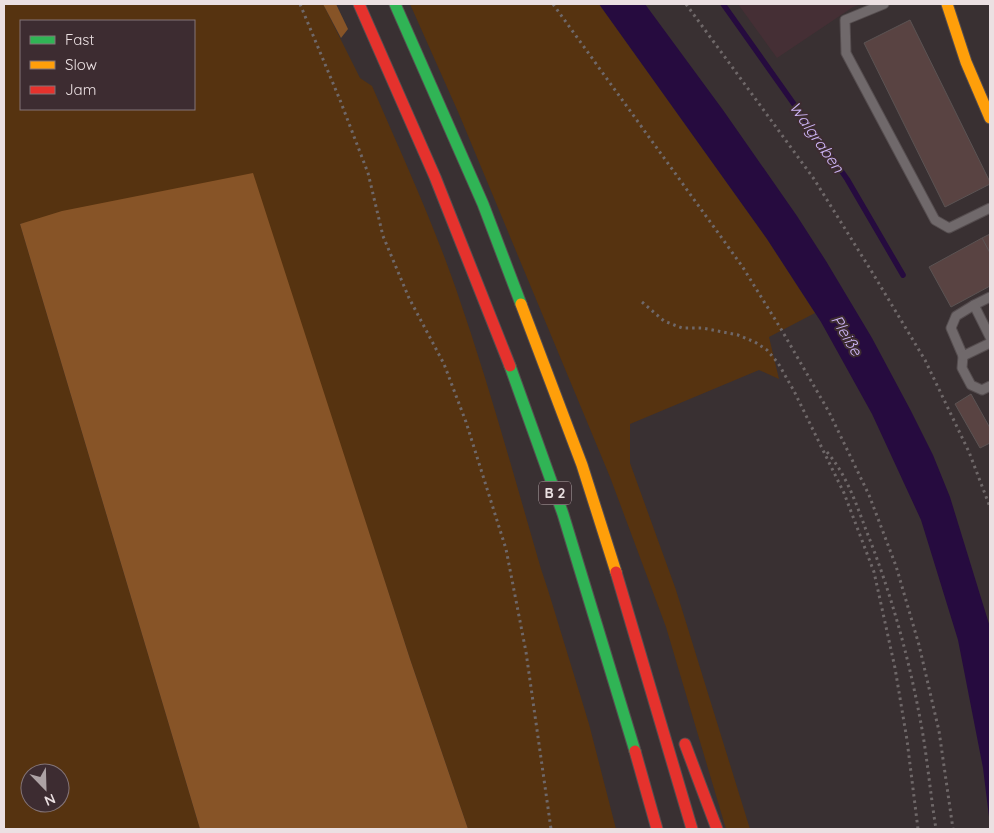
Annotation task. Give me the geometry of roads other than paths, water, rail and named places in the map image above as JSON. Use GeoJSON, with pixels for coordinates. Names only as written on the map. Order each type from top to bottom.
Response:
{"type":"FeatureCollection","features":[{"type":"Feature","properties":{"kind":"main road","name":"B 2"},"geometry":{"type":"LineString","coordinates":[[359,4],[448,208],[483,295],[548,470],[619,694],[657,829]]}},
{"type":"Feature","properties":{"kind":"main road","name":"B 2"},"geometry":{"type":"LineString","coordinates":[[395,4],[479,195],[582,464],[629,611],[692,829]]}},
{"type":"Feature","properties":{"kind":"main road"},"geometry":{"type":"LineString","coordinates":[[947,4],[958,41],[981,85],[990,118]]}},
{"type":"Feature","properties":{"kind":"main road"},"geometry":{"type":"LineString","coordinates":[[629,611],[663,691]]}},
{"type":"Feature","properties":{"kind":"main road"},"geometry":{"type":"LineString","coordinates":[[619,694],[632,786]]}},
{"type":"Feature","properties":{"kind":"main road"},"geometry":{"type":"LineString","coordinates":[[682,736],[717,829]]}},
{"type":"Feature","properties":{"kind":"lane"},"geometry":{"type":"LineString","coordinates":[[884,4],[845,20],[846,53],[935,220],[949,228],[990,208]]}},
{"type":"Feature","properties":{"kind":"lane"},"geometry":{"type":"LineString","coordinates":[[990,297],[956,316],[951,328],[963,356],[962,368],[971,385],[982,390],[990,386]]}},
{"type":"Feature","properties":{"kind":"lane"},"geometry":{"type":"LineString","coordinates":[[974,305],[990,338]]}},
{"type":"Feature","properties":{"kind":"lane"},"geometry":{"type":"LineString","coordinates":[[963,356],[990,343]]}},
{"type":"Feature","properties":{"kind":"water","name":"Pleiße"},"geometry":{"type":"Polygon","coordinates":[[[599,4],[645,4],[723,110],[826,261],[872,338],[933,455],[950,497],[990,627],[990,825],[983,768],[958,640],[921,520],[872,414],[821,322],[767,239],[599,4]]]}},
{"type":"Feature","properties":{"kind":"waterway","name":"Walgraben"},"geometry":{"type":"LineString","coordinates":[[723,4],[847,179],[903,275]]}}]}
